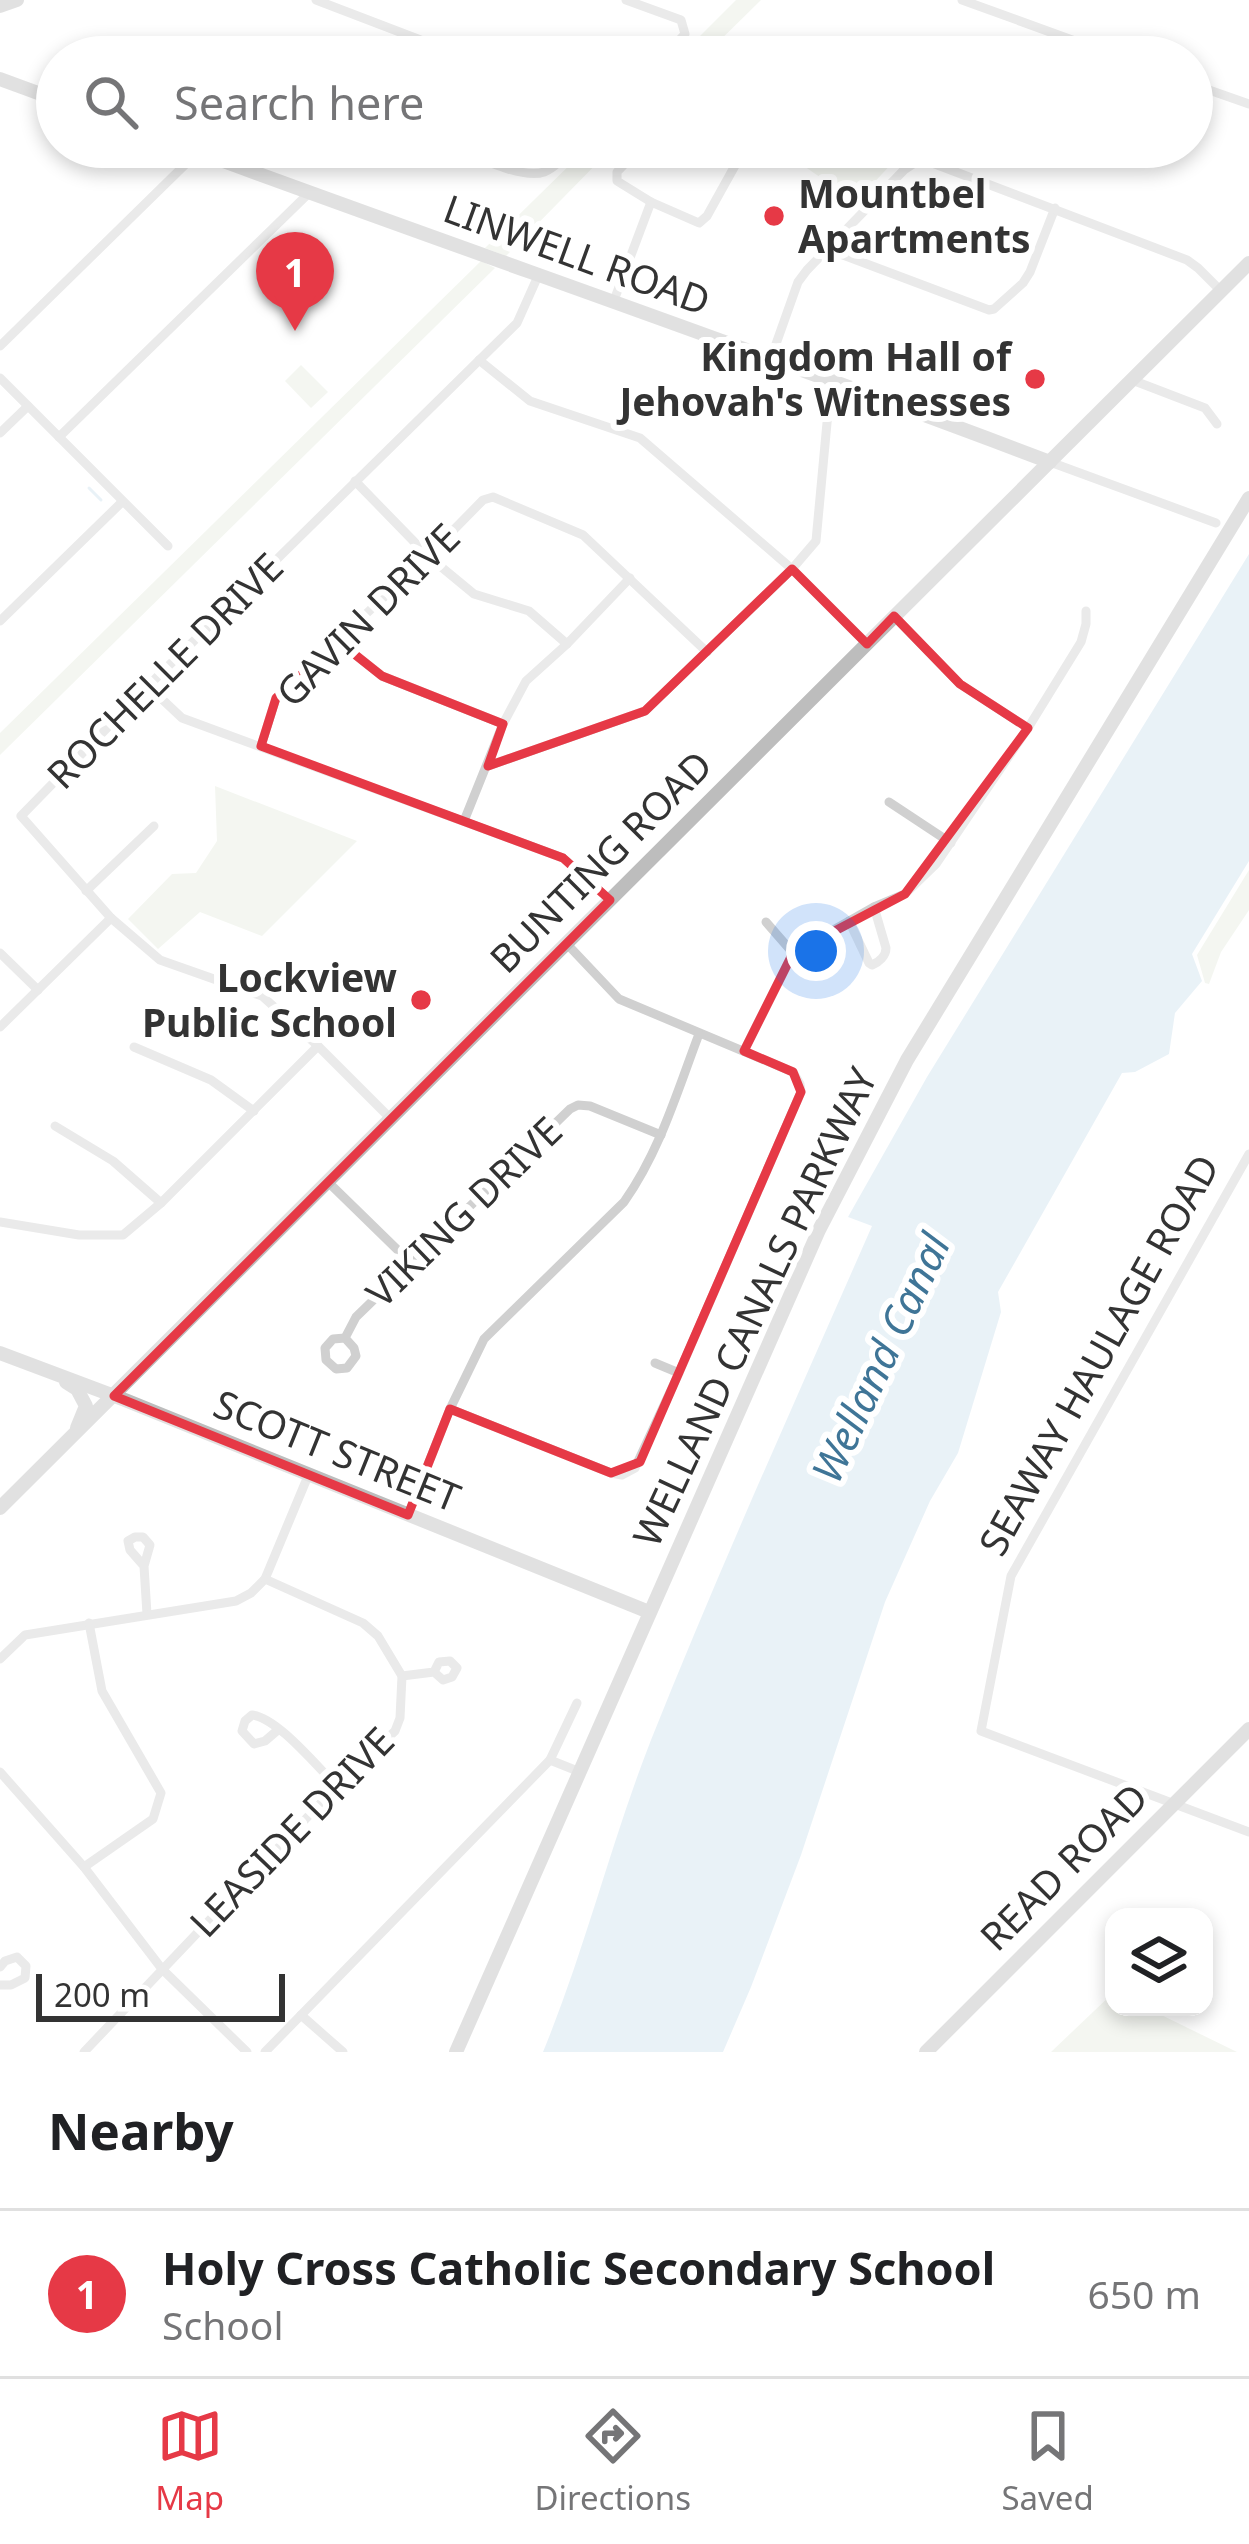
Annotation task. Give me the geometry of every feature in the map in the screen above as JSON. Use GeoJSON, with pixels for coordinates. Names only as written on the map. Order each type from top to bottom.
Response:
{"type":"FeatureCollection","features":[{"type":"Feature","properties":{"kind":"main road"},"geometry":{"type":"LineString","coordinates":[[0,6],[17,0]]}},
{"type":"Feature","properties":{"kind":"main road"},"geometry":{"type":"LineString","coordinates":[[0,79],[36,92]]}},
{"type":"Feature","properties":{"kind":"main road","name":"LINWELL ROAD"},"geometry":{"type":"LineString","coordinates":[[251,168],[308,194],[1050,462]]}},
{"type":"Feature","properties":{"kind":"main road","name":"BUNTING ROAD"},"geometry":{"type":"LineString","coordinates":[[0,1508],[1249,263]]}},
{"type":"Feature","properties":{"kind":"main road","name":"WELLAND CANALS PARKWAY"},"geometry":{"type":"LineString","coordinates":[[456,2052],[819,1230],[907,1060],[1249,498]]}},
{"type":"Feature","properties":{"kind":"main road","name":"SCOTT STREET"},"geometry":{"type":"LineString","coordinates":[[0,1353],[649,1612]]}},
{"type":"Feature","properties":{"kind":"main road"},"geometry":{"type":"LineString","coordinates":[[47,1371],[77,1389],[83,1398],[86,1406],[75,1432]]}},
{"type":"Feature","properties":{"kind":"main road","name":"READ ROAD"},"geometry":{"type":"LineString","coordinates":[[930,2050],[1249,1729]]}},
{"type":"Feature","properties":{"kind":"street"},"geometry":{"type":"LineString","coordinates":[[316,0],[410,36]]}},
{"type":"Feature","properties":{"kind":"street"},"geometry":{"type":"LineString","coordinates":[[626,0],[681,20],[684,36]]}},
{"type":"Feature","properties":{"kind":"street"},"geometry":{"type":"LineString","coordinates":[[962,0],[1061,36]]}},
{"type":"Feature","properties":{"kind":"street"},"geometry":{"type":"LineString","coordinates":[[1213,91],[1249,104]]}},
{"type":"Feature","properties":{"kind":"street"},"geometry":{"type":"LineString","coordinates":[[0,346],[173,168]]}},
{"type":"Feature","properties":{"kind":"street"},"geometry":{"type":"LineString","coordinates":[[509,168],[526,175],[551,168]]}},
{"type":"Feature","properties":{"kind":"street"},"geometry":{"type":"LineString","coordinates":[[621,168],[616,181],[700,223],[734,168]]}},
{"type":"Feature","properties":{"kind":"street"},"geometry":{"type":"LineString","coordinates":[[771,358],[798,282],[907,168]]}},
{"type":"Feature","properties":{"kind":"street"},"geometry":{"type":"LineString","coordinates":[[948,168],[1186,260],[1221,291]]}},
{"type":"Feature","properties":{"kind":"street"},"geometry":{"type":"LineString","coordinates":[[59,437],[308,194]]}},
{"type":"Feature","properties":{"kind":"street"},"geometry":{"type":"LineString","coordinates":[[613,303],[650,202]]}},
{"type":"Feature","properties":{"kind":"street"},"geometry":{"type":"LineString","coordinates":[[827,249],[989,310],[1023,284],[1055,208]]}},
{"type":"Feature","properties":{"kind":"street","name":"ROCHELLE DRIVE"},"geometry":{"type":"LineString","coordinates":[[391,1119],[262,996],[160,959],[111,918],[21,816],[517,322],[538,276]]}},
{"type":"Feature","properties":{"kind":"street"},"geometry":{"type":"LineString","coordinates":[[479,360],[530,401],[640,437],[792,569],[867,644]]}},
{"type":"Feature","properties":{"kind":"street"},"geometry":{"type":"LineString","coordinates":[[0,378],[168,546]]}},
{"type":"Feature","properties":{"kind":"street"},"geometry":{"type":"LineString","coordinates":[[488,766],[645,711],[816,542],[831,380]]}},
{"type":"Feature","properties":{"kind":"street"},"geometry":{"type":"LineString","coordinates":[[1132,380],[1205,408],[1217,424]]}},
{"type":"Feature","properties":{"kind":"street"},"geometry":{"type":"LineString","coordinates":[[0,433],[28,406]]}},
{"type":"Feature","properties":{"kind":"street","name":"LINWELL ROAD"},"geometry":{"type":"LineString","coordinates":[[1050,462],[1216,524]]}},
{"type":"Feature","properties":{"kind":"street"},"geometry":{"type":"LineString","coordinates":[[355,481],[428,556],[474,594],[529,611],[567,644]]}},
{"type":"Feature","properties":{"kind":"street","name":"GAVIN DRIVE"},"geometry":{"type":"LineString","coordinates":[[261,746],[276,698],[483,500],[493,497],[583,535],[630,578]]}},
{"type":"Feature","properties":{"kind":"street"},"geometry":{"type":"LineString","coordinates":[[0,621],[122,502]]}},
{"type":"Feature","properties":{"kind":"street"},"geometry":{"type":"LineString","coordinates":[[464,821],[503,724],[526,681],[630,578],[707,652]]}},
{"type":"Feature","properties":{"kind":"street"},"geometry":{"type":"LineString","coordinates":[[0,601],[10,611]]}},
{"type":"Feature","properties":{"kind":"street"},"geometry":{"type":"LineString","coordinates":[[744,1051],[793,953],[905,894],[936,864],[1081,642],[1086,611]]}},
{"type":"Feature","properties":{"kind":"street"},"geometry":{"type":"LineString","coordinates":[[894,616],[960,684],[1028,728]]}},
{"type":"Feature","properties":{"kind":"street"},"geometry":{"type":"LineString","coordinates":[[338,641],[382,676],[503,724]]}},
{"type":"Feature","properties":{"kind":"street"},"geometry":{"type":"LineString","coordinates":[[148,686],[182,718],[563,858],[610,900]]}},
{"type":"Feature","properties":{"kind":"street"},"geometry":{"type":"LineString","coordinates":[[889,802],[951,843]]}},
{"type":"Feature","properties":{"kind":"street"},"geometry":{"type":"LineString","coordinates":[[86,891],[154,826]]}},
{"type":"Feature","properties":{"kind":"street"},"geometry":{"type":"LineString","coordinates":[[849,921],[868,963],[877,963],[886,948],[874,908]]}},
{"type":"Feature","properties":{"kind":"street"},"geometry":{"type":"LineString","coordinates":[[0,1027],[111,918]]}},
{"type":"Feature","properties":{"kind":"street"},"geometry":{"type":"LineString","coordinates":[[766,922],[793,953]]}},
{"type":"Feature","properties":{"kind":"street"},"geometry":{"type":"LineString","coordinates":[[450,1409],[610,1473],[622,1475],[640,1462],[801,1092],[793,1072],[619,999],[567,944]]}},
{"type":"Feature","properties":{"kind":"street"},"geometry":{"type":"LineString","coordinates":[[0,953],[38,990]]}},
{"type":"Feature","properties":{"kind":"street"},"geometry":{"type":"LineString","coordinates":[[408,1515],[484,1339],[624,1202],[661,1135],[698,1034]]}},
{"type":"Feature","properties":{"kind":"street"},"geometry":{"type":"LineString","coordinates":[[0,1222],[79,1235],[123,1235],[318,1046]]}},
{"type":"Feature","properties":{"kind":"street"},"geometry":{"type":"LineString","coordinates":[[134,1047],[211,1080],[254,1112]]}},
{"type":"Feature","properties":{"kind":"street","name":"VIKING DRIVE"},"geometry":{"type":"LineString","coordinates":[[345,1337],[356,1317],[570,1109],[590,1106],[661,1135]]}},
{"type":"Feature","properties":{"kind":"street"},"geometry":{"type":"LineString","coordinates":[[55,1126],[113,1161],[161,1203]]}},
{"type":"Feature","properties":{"kind":"street","name":"SEAWAY HAULAGE ROAD"},"geometry":{"type":"LineString","coordinates":[[1174,1804],[981,1731],[1010,1576],[1249,1154]]}},
{"type":"Feature","properties":{"kind":"street"},"geometry":{"type":"LineString","coordinates":[[328,1182],[411,1263]]}},
{"type":"Feature","properties":{"kind":"street"},"geometry":{"type":"LineString","coordinates":[[656,1364],[680,1373]]}},
{"type":"Feature","properties":{"kind":"street"},"geometry":{"type":"LineString","coordinates":[[0,1659],[25,1635],[236,1601],[250,1594],[265,1579],[308,1475]]}},
{"type":"Feature","properties":{"kind":"street"},"geometry":{"type":"LineString","coordinates":[[144,1566],[147,1614]]}},
{"type":"Feature","properties":{"kind":"street","name":"LEASIDE DRIVE"},"geometry":{"type":"LineString","coordinates":[[84,2052],[395,1731],[400,1718],[402,1676],[378,1636],[363,1623],[265,1579]]}},
{"type":"Feature","properties":{"kind":"street"},"geometry":{"type":"LineString","coordinates":[[84,1867],[153,1819],[161,1793],[102,1691],[89,1623]]}},
{"type":"Feature","properties":{"kind":"street"},"geometry":{"type":"LineString","coordinates":[[402,1676],[434,1672]]}},
{"type":"Feature","properties":{"kind":"street"},"geometry":{"type":"LineString","coordinates":[[265,2052],[550,1760],[577,1702]]}},
{"type":"Feature","properties":{"kind":"street"},"geometry":{"type":"LineString","coordinates":[[278,1729],[337,1786]]}},
{"type":"Feature","properties":{"kind":"street"},"geometry":{"type":"LineString","coordinates":[[550,1760],[580,1772]]}},
{"type":"Feature","properties":{"kind":"street"},"geometry":{"type":"LineString","coordinates":[[0,1772],[84,1867],[162,1969],[247,2052]]}},
{"type":"Feature","properties":{"kind":"street"},"geometry":{"type":"LineString","coordinates":[[1174,1804],[1249,1832]]}},
{"type":"Feature","properties":{"kind":"street"},"geometry":{"type":"LineString","coordinates":[[0,1967],[17,1957],[26,1966],[26,1978],[0,1985]]}},
{"type":"Feature","properties":{"kind":"street"},"geometry":{"type":"LineString","coordinates":[[302,2015],[344,2052]]}},
{"type":"Feature","properties":{"kind":"highlighted area"},"geometry":{"type":"Polygon","coordinates":[[[792,569],[867,644],[894,616],[960,684],[1028,728],[905,894],[793,953],[744,1051],[793,1072],[801,1092],[640,1462],[611,1473],[450,1409],[408,1515],[114,1396],[610,900],[563,858],[261,746],[276,698],[338,641],[382,676],[503,724],[488,766],[645,711],[792,569]]]}},
{"type":"Feature","properties":{"kind":"shaded area"},"geometry":{"type":"Polygon","coordinates":[[[736,0],[761,0],[724,36],[700,36],[736,0]]]}},
{"type":"Feature","properties":{"kind":"shaded area"},"geometry":{"type":"Polygon","coordinates":[[[567,168],[592,168],[506,256],[485,248],[567,168]]]}},
{"type":"Feature","properties":{"kind":"shaded area"},"geometry":{"type":"Polygon","coordinates":[[[807,168],[888,168],[856,202],[807,168]]]}},
{"type":"Feature","properties":{"kind":"shaded area"},"geometry":{"type":"Polygon","coordinates":[[[481,261],[495,268],[0,755],[0,733],[481,261]]]}},
{"type":"Feature","properties":{"kind":"shaded area"},"geometry":{"type":"Polygon","coordinates":[[[301,365],[328,392],[311,408],[285,381],[301,365]]]}},
{"type":"Feature","properties":{"kind":"shaded area"},"geometry":{"type":"Polygon","coordinates":[[[215,786],[357,841],[262,936],[200,912],[158,949],[128,919],[172,874],[196,873],[217,841],[215,786]]]}},
{"type":"Feature","properties":{"kind":"shaded area"},"geometry":{"type":"Polygon","coordinates":[[[1249,870],[1249,910],[1221,952],[1209,984],[1205,983],[1197,955],[1249,870]]]}},
{"type":"Feature","properties":{"kind":"shaded area"},"geometry":{"type":"Polygon","coordinates":[[[1105,2001],[1105,2016],[1163,2016],[1237,2052],[1051,2052],[1105,2001]]]}},
{"type":"Feature","properties":{"kind":"water","name":"Welland Canal"},"geometry":{"type":"Polygon","coordinates":[[[1249,554],[1249,861],[1192,954],[1202,981],[1175,1013],[1169,1054],[1135,1072],[1122,1073],[998,1292],[1001,1312],[958,1453],[930,1501],[885,1602],[801,1855],[723,2052],[543,2052],[651,1740],[872,1226],[848,1217],[927,1077],[1249,554]]]}},
{"type":"Feature","properties":{"kind":"waterway"},"geometry":{"type":"LineString","coordinates":[[89,488],[101,500]]}},
{"type":"Feature","properties":{"kind":"place","name":"Mountbel Apartments"},"geometry":{"type":"Point","coordinates":[774,216]}},
{"type":"Feature","properties":{"kind":"place","name":"Holy Cross Catholic Secondary School"},"geometry":{"type":"Point","coordinates":[295,331]}},
{"type":"Feature","properties":{"kind":"place","name":"Kingdom Hall of Jehovah's Witnesses"},"geometry":{"type":"Point","coordinates":[1035,379]}},
{"type":"Feature","properties":{"kind":"place","name":"Lockview Public School"},"geometry":{"type":"Point","coordinates":[421,1000]}}]}
